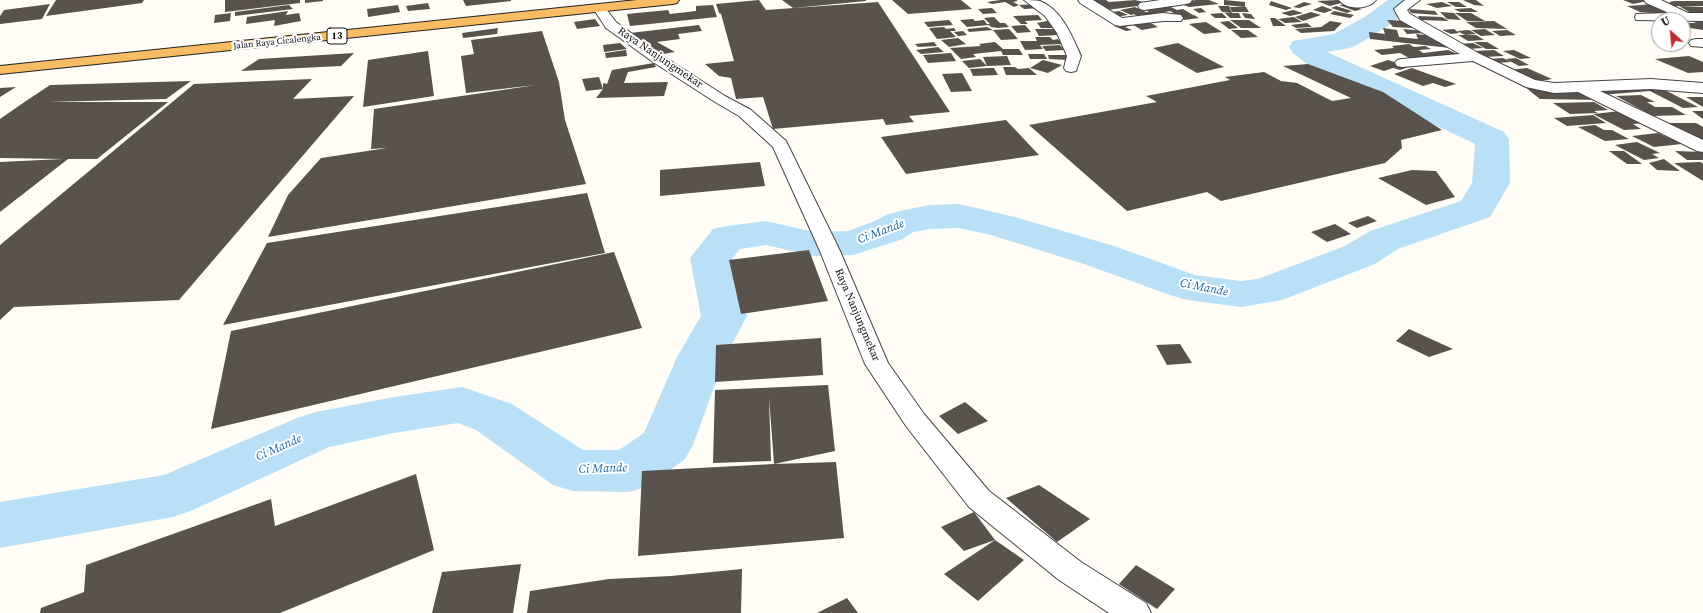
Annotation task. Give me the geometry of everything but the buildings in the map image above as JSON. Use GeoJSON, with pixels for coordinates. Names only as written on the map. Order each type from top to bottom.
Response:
{"type":"FeatureCollection","features":[{"type":"Feature","properties":{"kind":"highway","name":"Jalan Raya Cicalengka"},"geometry":{"type":"LineString","coordinates":[[0,59],[583,0]]}},
{"type":"Feature","properties":{"kind":"highway","name":"Jalan Raya Cicalengka"},"geometry":{"type":"LineString","coordinates":[[0,70],[673,0]]}},
{"type":"Feature","properties":{"kind":"street"},"geometry":{"type":"LineString","coordinates":[[1030,0],[1050,13],[1064,33],[1074,56],[1071,68]]}},
{"type":"Feature","properties":{"kind":"street"},"geometry":{"type":"LineString","coordinates":[[1084,0],[1120,22],[1160,17],[1176,18]]}},
{"type":"Feature","properties":{"kind":"street"},"geometry":{"type":"LineString","coordinates":[[1103,12],[1186,0]]}},
{"type":"Feature","properties":{"kind":"street"},"geometry":{"type":"LineString","coordinates":[[1345,0],[1358,4],[1370,0]]}},
{"type":"Feature","properties":{"kind":"street"},"geometry":{"type":"LineString","coordinates":[[1414,0],[1400,9],[1405,17],[1475,57],[1531,84],[1554,88],[1651,84],[1698,88]]}},
{"type":"Feature","properties":{"kind":"street"},"geometry":{"type":"LineString","coordinates":[[1650,0],[1678,12]]}},
{"type":"Feature","properties":{"kind":"street","name":"Raya Nanjungmekar"},"geometry":{"type":"LineString","coordinates":[[599,8],[611,25],[658,59],[720,99],[745,113],[780,145],[830,251],[877,364],[915,420],[979,499],[1070,571],[1136,613]]}},
{"type":"Feature","properties":{"kind":"street"},"geometry":{"type":"LineString","coordinates":[[1641,17],[1651,17]]}},
{"type":"Feature","properties":{"kind":"street"},"geometry":{"type":"LineString","coordinates":[[1691,17],[1703,17]]}},
{"type":"Feature","properties":{"kind":"street"},"geometry":{"type":"LineString","coordinates":[[1402,63],[1475,57]]}},
{"type":"Feature","properties":{"kind":"street"},"geometry":{"type":"LineString","coordinates":[[1663,76],[1698,88]]}},
{"type":"Feature","properties":{"kind":"street"},"geometry":{"type":"LineString","coordinates":[[1580,86],[1703,146]]}},
{"type":"Feature","properties":{"kind":"waterway","name":"Ci Mande"},"geometry":{"type":"LineString","coordinates":[[0,525],[173,495],[316,431],[394,415],[462,405],[494,417],[573,470],[629,471],[666,445],[701,357],[724,316],[711,258],[727,238],[766,233],[814,244],[853,243],[889,230],[900,223],[930,217],[959,216],[1001,225],[1099,255],[1188,287],[1241,294],[1266,291],[1360,255],[1384,240],[1476,209],[1491,183],[1492,139],[1317,58],[1303,47],[1342,41],[1375,22],[1405,0]]}}]}
